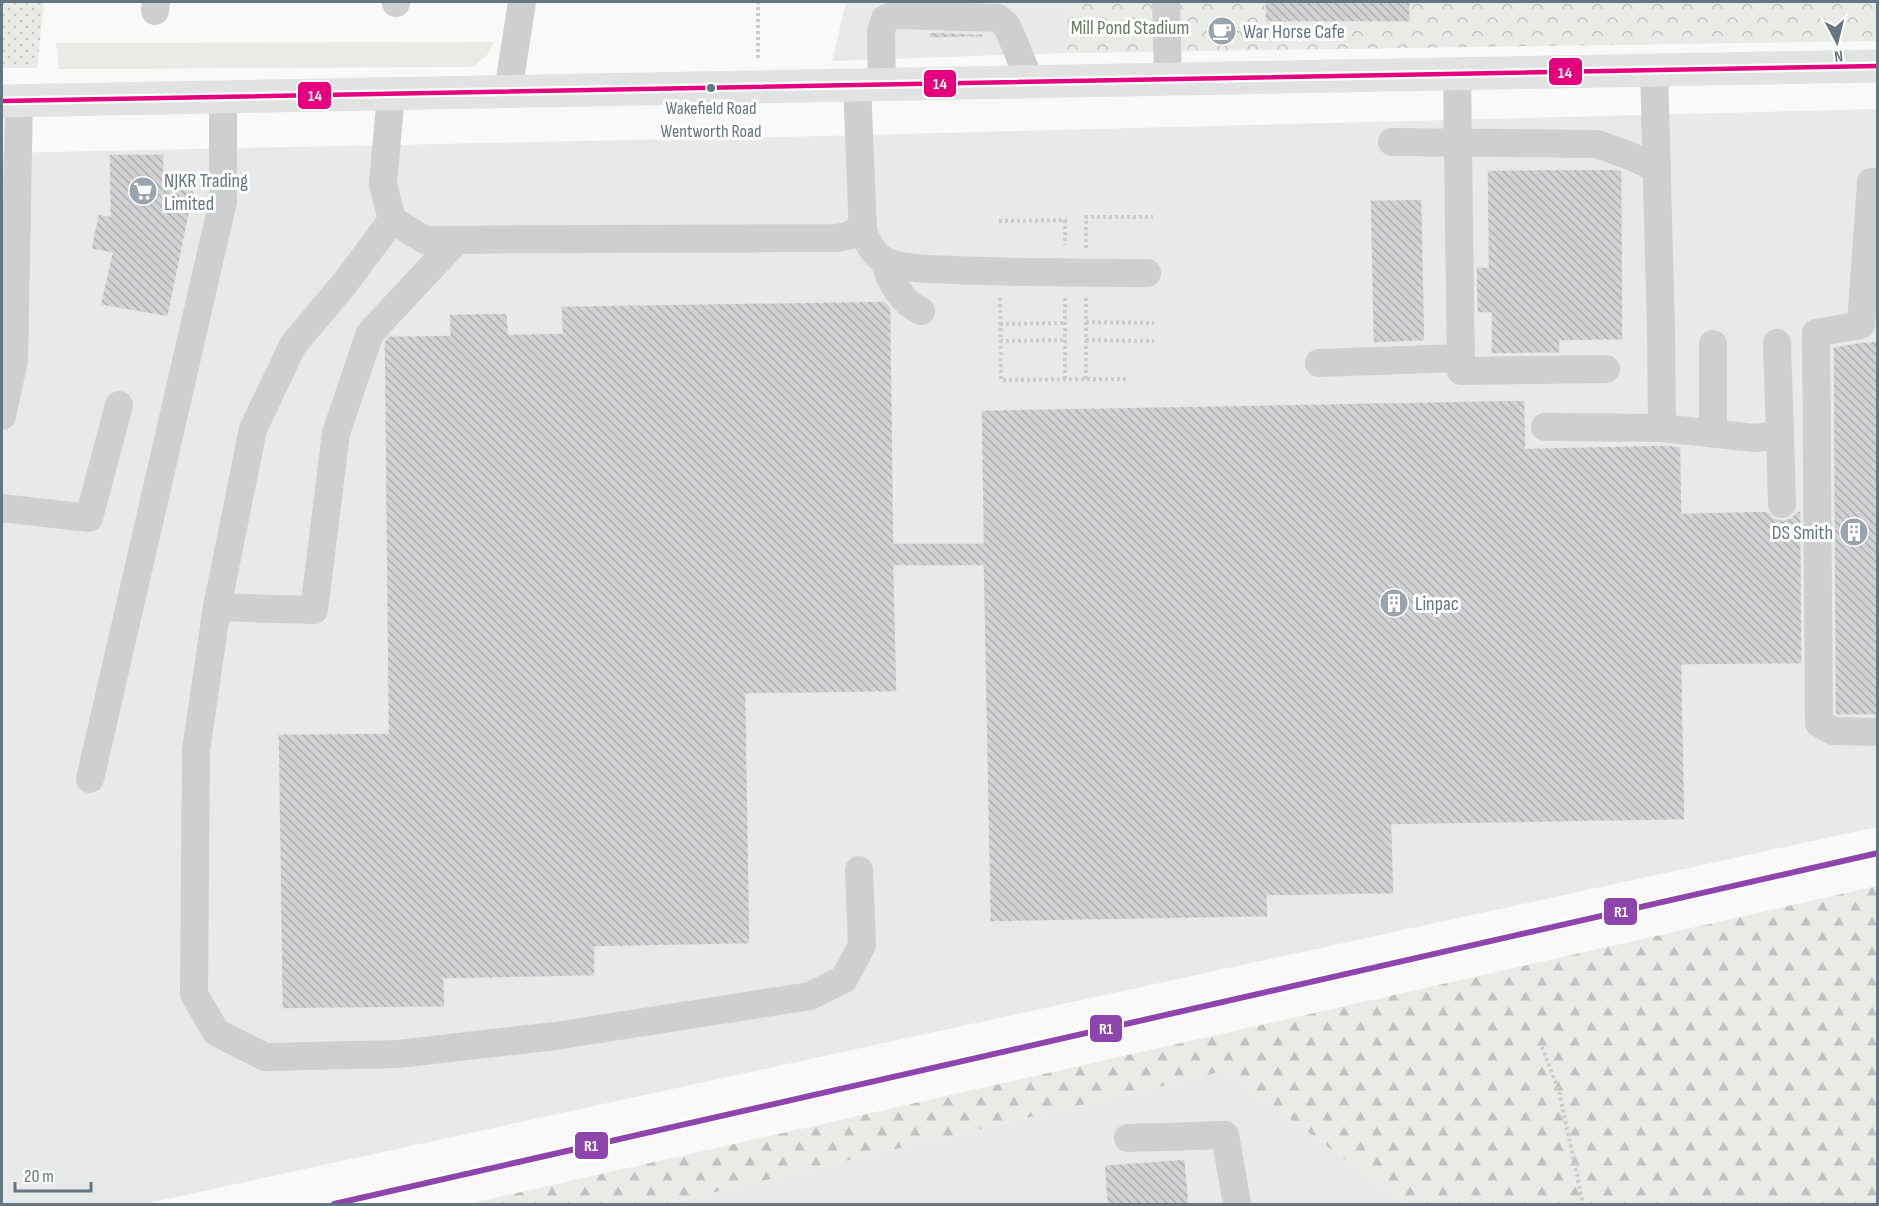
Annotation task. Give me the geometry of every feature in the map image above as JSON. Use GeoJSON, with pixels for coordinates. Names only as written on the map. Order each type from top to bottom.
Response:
{"type":"FeatureCollection","features":[{"type":"Feature","properties":{"kind":"main road"},"geometry":{"type":"LineString","coordinates":[[10,100],[1878,66]]}},
{"type":"Feature","properties":{"kind":"street"},"geometry":{"type":"LineString","coordinates":[[508,92],[522,2]]}},
{"type":"Feature","properties":{"kind":"street"},"geometry":{"type":"LineString","coordinates":[[1166,2],[1168,78]]}},
{"type":"Feature","properties":{"kind":"street"},"geometry":{"type":"LineString","coordinates":[[1030,81],[1007,26],[998,18],[896,15],[885,19],[880,31],[869,84],[862,228],[872,250],[885,261],[912,267],[999,272],[1147,273]]}},
{"type":"Feature","properties":{"kind":"street"},"geometry":{"type":"LineString","coordinates":[[1654,69],[1662,428]]}},
{"type":"Feature","properties":{"kind":"street"},"geometry":{"type":"LineString","coordinates":[[1457,72],[1461,371],[1606,369]]}},
{"type":"Feature","properties":{"kind":"street"},"geometry":{"type":"LineString","coordinates":[[391,94],[383,184],[392,220],[425,240],[836,238],[856,233],[862,228]]}},
{"type":"Feature","properties":{"kind":"street"},"geometry":{"type":"LineString","coordinates":[[90,779],[223,201],[223,97]]}},
{"type":"Feature","properties":{"kind":"street"},"geometry":{"type":"LineString","coordinates":[[2,416],[14,360],[10,100]]}},
{"type":"Feature","properties":{"kind":"street"},"geometry":{"type":"LineString","coordinates":[[1392,142],[1598,144],[1657,169]]}},
{"type":"Feature","properties":{"kind":"street"},"geometry":{"type":"LineString","coordinates":[[1878,182],[1871,182],[1861,325],[1816,333],[1819,723],[1833,731],[1878,732]]}},
{"type":"Feature","properties":{"kind":"street"},"geometry":{"type":"LineString","coordinates":[[392,220],[293,345],[253,429],[217,607],[196,750],[194,994],[216,1032],[265,1058],[398,1054],[533,1039],[810,996],[844,979],[862,945],[859,870]]}},
{"type":"Feature","properties":{"kind":"street"},"geometry":{"type":"LineString","coordinates":[[217,607],[314,609],[336,433],[370,333],[457,240]]}},
{"type":"Feature","properties":{"kind":"street"},"geometry":{"type":"LineString","coordinates":[[885,261],[894,285],[912,307],[921,311]]}},
{"type":"Feature","properties":{"kind":"street"},"geometry":{"type":"LineString","coordinates":[[1777,343],[1782,504]]}},
{"type":"Feature","properties":{"kind":"street"},"geometry":{"type":"LineString","coordinates":[[1713,344],[1713,434]]}},
{"type":"Feature","properties":{"kind":"street"},"geometry":{"type":"LineString","coordinates":[[1319,363],[1461,358]]}},
{"type":"Feature","properties":{"kind":"street"},"geometry":{"type":"LineString","coordinates":[[2,508],[89,518],[118,405]]}},
{"type":"Feature","properties":{"kind":"street"},"geometry":{"type":"LineString","coordinates":[[1545,427],[1662,428],[1754,438],[1780,435]]}},
{"type":"Feature","properties":{"kind":"street"},"geometry":{"type":"LineString","coordinates":[[1128,1138],[1226,1135],[1237,1204]]}},
{"type":"Feature","properties":{"kind":"path"},"geometry":{"type":"LineString","coordinates":[[758,2],[758,87]]}},
{"type":"Feature","properties":{"kind":"path"},"geometry":{"type":"LineString","coordinates":[[999,221],[1065,220],[1065,379]]}},
{"type":"Feature","properties":{"kind":"path"},"geometry":{"type":"LineString","coordinates":[[999,272],[1000,380],[1129,379]]}},
{"type":"Feature","properties":{"kind":"path"},"geometry":{"type":"LineString","coordinates":[[1086,322],[1154,323]]}},
{"type":"Feature","properties":{"kind":"path"},"geometry":{"type":"LineString","coordinates":[[1000,324],[1065,323]]}},
{"type":"Feature","properties":{"kind":"path"},"geometry":{"type":"LineString","coordinates":[[1000,341],[1065,340]]}},
{"type":"Feature","properties":{"kind":"path"},"geometry":{"type":"LineString","coordinates":[[1086,340],[1154,341]]}},
{"type":"Feature","properties":{"kind":"path"},"geometry":{"type":"LineString","coordinates":[[1542,1047],[1559,1091],[1583,1204]]}},
{"type":"Feature","properties":{"kind":"shaded area"},"geometry":{"type":"Polygon","coordinates":[[[846,2],[1065,2],[1065,53],[832,61],[846,2]]]}},
{"type":"Feature","properties":{"kind":"shaded area"},"geometry":{"type":"Polygon","coordinates":[[[1877,109],[1877,827],[144,1204],[2,1204],[2,153],[822,136],[1877,109]]]}},
{"type":"Feature","properties":{"kind":"shaded area"},"geometry":{"type":"Polygon","coordinates":[[[1224,1071],[1406,1204],[665,1204],[1224,1071]]]}},
{"type":"Feature","properties":{"kind":"green space"},"geometry":{"type":"Polygon","coordinates":[[[2,2],[44,2],[37,68],[2,68],[2,2]]]}},
{"type":"Feature","properties":{"kind":"green space","name":"Mill Pond Stadium"},"geometry":{"type":"Polygon","coordinates":[[[1065,2],[1877,2],[1877,41],[1065,53],[1065,2]]]}},
{"type":"Feature","properties":{"kind":"green space"},"geometry":{"type":"Polygon","coordinates":[[[494,42],[487,55],[473,67],[59,69],[56,43],[494,42]]]}},
{"type":"Feature","properties":{"kind":"green space"},"geometry":{"type":"Polygon","coordinates":[[[1877,886],[1877,1204],[1406,1204],[1224,1071],[665,1204],[468,1204],[1877,886]]]}},
{"type":"Feature","properties":{"kind":"building"},"geometry":{"type":"Polygon","coordinates":[[[1265,2],[1410,2],[1410,22],[1265,22],[1265,2]]]}},
{"type":"Feature","properties":{"kind":"building"},"geometry":{"type":"Polygon","coordinates":[[[929,32],[983,34],[983,37],[929,38],[929,32]]]}},
{"type":"Feature","properties":{"kind":"building"},"geometry":{"type":"Polygon","coordinates":[[[109,154],[164,154],[164,187],[194,191],[168,317],[100,305],[112,253],[91,249],[98,214],[110,216],[109,154]]]}},
{"type":"Feature","properties":{"kind":"building"},"geometry":{"type":"Polygon","coordinates":[[[1617,169],[1622,171],[1623,340],[1560,341],[1560,353],[1491,354],[1491,313],[1477,313],[1476,267],[1488,267],[1487,170],[1617,169]]]}},
{"type":"Feature","properties":{"kind":"building"},"geometry":{"type":"Polygon","coordinates":[[[1422,199],[1425,341],[1373,343],[1370,200],[1422,199]]]}},
{"type":"Feature","properties":{"kind":"building"},"geometry":{"type":"Polygon","coordinates":[[[885,301],[891,308],[894,543],[983,543],[981,410],[1525,400],[1526,448],[1668,445],[1681,447],[1682,513],[1767,511],[1774,518],[1782,520],[1801,511],[1802,664],[1682,665],[1685,820],[1392,825],[1394,894],[1267,896],[1268,917],[990,922],[983,566],[894,566],[897,692],[746,694],[750,944],[595,947],[595,976],[444,979],[445,1007],[282,1009],[278,734],[388,733],[384,342],[389,336],[450,335],[449,314],[507,313],[509,334],[562,333],[561,306],[885,301]]]}},
{"type":"Feature","properties":{"kind":"building","name":"DS Smith"},"geometry":{"type":"Polygon","coordinates":[[[1878,341],[1878,715],[1838,715],[1835,713],[1833,347],[1878,341]]]}},
{"type":"Feature","properties":{"kind":"building"},"geometry":{"type":"Polygon","coordinates":[[[1185,1159],[1189,1204],[1107,1204],[1104,1165],[1185,1159]]]}},
{"type":"Feature","properties":{"kind":"transit line","name":"14"},"geometry":{"type":"LineString","coordinates":[[2,101],[1878,66]]}},
{"type":"Feature","properties":{"kind":"transit line","name":"R1"},"geometry":{"type":"LineString","coordinates":[[334,1204],[1878,853]]}},
{"type":"Feature","properties":{"kind":"place","name":"War Horse Cafe"},"geometry":{"type":"Point","coordinates":[1222,31]}},
{"type":"Feature","properties":{"kind":"place","name":"Wakefield Road Wentworth Road"},"geometry":{"type":"Point","coordinates":[711,88]}},
{"type":"Feature","properties":{"kind":"place","name":"NJKR Trading Limited"},"geometry":{"type":"Point","coordinates":[143,191]}},
{"type":"Feature","properties":{"kind":"place","name":"DS Smith"},"geometry":{"type":"Point","coordinates":[1854,532]}},
{"type":"Feature","properties":{"kind":"place","name":"Linpac"},"geometry":{"type":"Point","coordinates":[1394,603]}}]}
